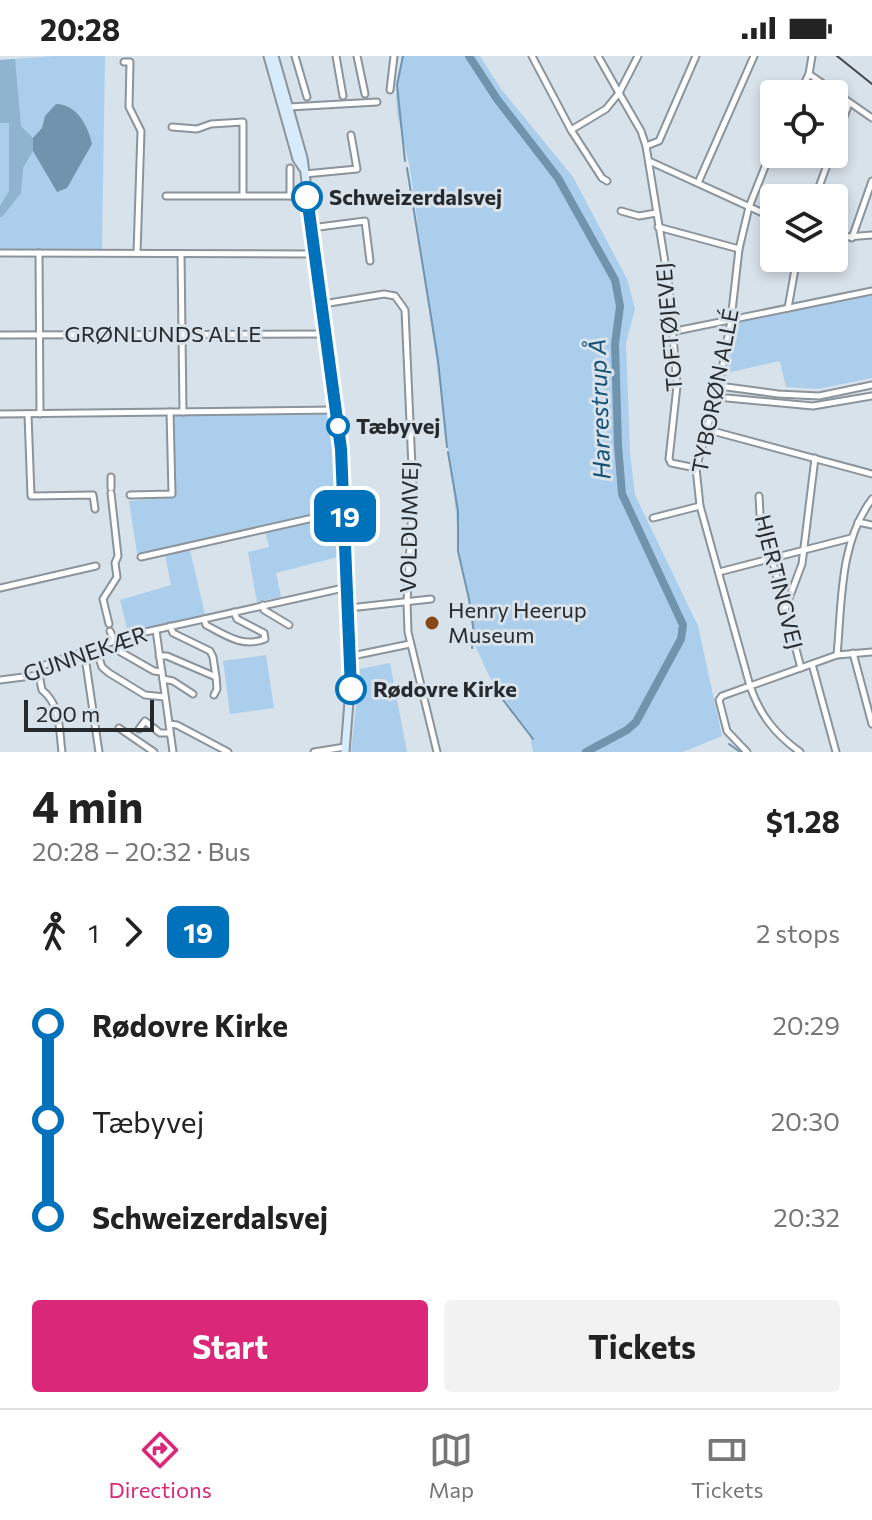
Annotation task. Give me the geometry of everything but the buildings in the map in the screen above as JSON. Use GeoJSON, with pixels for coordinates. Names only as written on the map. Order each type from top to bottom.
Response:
{"type":"FeatureCollection","features":[{"type":"Feature","properties":{"kind":"street"},"geometry":{"type":"LineString","coordinates":[[268,56],[287,107]]}},
{"type":"Feature","properties":{"kind":"street"},"geometry":{"type":"LineString","coordinates":[[274,56],[307,196],[336,410],[345,511],[351,656],[345,750],[314,752]]}},
{"type":"Feature","properties":{"kind":"street"},"geometry":{"type":"LineString","coordinates":[[295,56],[307,97]]}},
{"type":"Feature","properties":{"kind":"street"},"geometry":{"type":"LineString","coordinates":[[336,56],[343,96]]}},
{"type":"Feature","properties":{"kind":"street"},"geometry":{"type":"LineString","coordinates":[[357,56],[365,94]]}},
{"type":"Feature","properties":{"kind":"street"},"geometry":{"type":"LineString","coordinates":[[390,90],[394,56]]}},
{"type":"Feature","properties":{"kind":"street"},"geometry":{"type":"LineString","coordinates":[[532,56],[571,130],[607,181]]}},
{"type":"Feature","properties":{"kind":"street","name":"TOFTØJEVEJ"},"geometry":{"type":"LineString","coordinates":[[598,56],[641,131],[646,146],[669,287],[669,318],[677,386],[669,459],[671,463],[696,468]]}},
{"type":"Feature","properties":{"kind":"street"},"geometry":{"type":"LineString","coordinates":[[571,130],[606,109],[619,93],[638,56]]}},
{"type":"Feature","properties":{"kind":"street"},"geometry":{"type":"LineString","coordinates":[[646,146],[659,141],[696,56]]}},
{"type":"Feature","properties":{"kind":"street"},"geometry":{"type":"LineString","coordinates":[[698,183],[754,56]]}},
{"type":"Feature","properties":{"kind":"street"},"geometry":{"type":"LineString","coordinates":[[806,80],[812,56]]}},
{"type":"Feature","properties":{"kind":"street"},"geometry":{"type":"LineString","coordinates":[[124,62],[130,62],[129,107],[141,131],[137,253]]}},
{"type":"Feature","properties":{"kind":"street"},"geometry":{"type":"LineString","coordinates":[[809,74],[872,118]]}},
{"type":"Feature","properties":{"kind":"street"},"geometry":{"type":"LineString","coordinates":[[287,107],[377,102]]}},
{"type":"Feature","properties":{"kind":"street"},"geometry":{"type":"LineString","coordinates":[[172,127],[197,129],[211,124],[243,122],[243,195]]}},
{"type":"Feature","properties":{"kind":"street"},"geometry":{"type":"LineString","coordinates":[[303,171],[357,169],[351,135]]}},
{"type":"Feature","properties":{"kind":"street"},"geometry":{"type":"LineString","coordinates":[[648,159],[760,212]]}},
{"type":"Feature","properties":{"kind":"street"},"geometry":{"type":"LineString","coordinates":[[290,168],[290,196]]}},
{"type":"Feature","properties":{"kind":"street","name":"TYBORØN ALLÉ"},"geometry":{"type":"LineString","coordinates":[[764,168],[749,207],[739,249],[719,386],[696,468],[700,506],[750,686],[757,705],[771,727],[800,752]]}},
{"type":"Feature","properties":{"kind":"street"},"geometry":{"type":"LineString","coordinates":[[852,238],[872,181]]}},
{"type":"Feature","properties":{"kind":"street"},"geometry":{"type":"LineString","coordinates":[[166,196],[307,196]]}},
{"type":"Feature","properties":{"kind":"street"},"geometry":{"type":"LineString","coordinates":[[621,211],[639,216],[656,213]]}},
{"type":"Feature","properties":{"kind":"street"},"geometry":{"type":"LineString","coordinates":[[311,228],[365,221],[370,261]]}},
{"type":"Feature","properties":{"kind":"street"},"geometry":{"type":"LineString","coordinates":[[658,227],[739,249]]}},
{"type":"Feature","properties":{"kind":"street"},"geometry":{"type":"LineString","coordinates":[[848,238],[872,235]]}},
{"type":"Feature","properties":{"kind":"street"},"geometry":{"type":"LineString","coordinates":[[0,253],[315,254]]}},
{"type":"Feature","properties":{"kind":"street"},"geometry":{"type":"LineString","coordinates":[[39,253],[40,414]]}},
{"type":"Feature","properties":{"kind":"street"},"geometry":{"type":"LineString","coordinates":[[181,254],[183,412]]}},
{"type":"Feature","properties":{"kind":"street"},"geometry":{"type":"LineString","coordinates":[[788,308],[794,272]]}},
{"type":"Feature","properties":{"kind":"street"},"geometry":{"type":"LineString","coordinates":[[671,332],[872,291]]}},
{"type":"Feature","properties":{"kind":"street","name":"VOLDUMVEJ"},"geometry":{"type":"LineString","coordinates":[[322,305],[384,294],[395,296],[405,310],[413,490],[407,602],[410,644],[437,752]]}},
{"type":"Feature","properties":{"kind":"street","name":"GRØNLUNDS ALLE"},"geometry":{"type":"LineString","coordinates":[[0,335],[326,334]]}},
{"type":"Feature","properties":{"kind":"street"},"geometry":{"type":"LineString","coordinates":[[719,386],[778,394],[831,394],[872,385]]}},
{"type":"Feature","properties":{"kind":"street"},"geometry":{"type":"LineString","coordinates":[[777,404],[778,394]]}},
{"type":"Feature","properties":{"kind":"street"},"geometry":{"type":"LineString","coordinates":[[727,398],[824,406],[872,396]]}},
{"type":"Feature","properties":{"kind":"street"},"geometry":{"type":"LineString","coordinates":[[0,414],[336,410]]}},
{"type":"Feature","properties":{"kind":"street"},"geometry":{"type":"LineString","coordinates":[[130,495],[172,494],[170,412]]}},
{"type":"Feature","properties":{"kind":"street"},"geometry":{"type":"LineString","coordinates":[[28,414],[31,496],[93,495],[95,509]]}},
{"type":"Feature","properties":{"kind":"street"},"geometry":{"type":"LineString","coordinates":[[705,429],[872,474]]}},
{"type":"Feature","properties":{"kind":"street"},"geometry":{"type":"LineString","coordinates":[[785,609],[799,575],[804,550],[815,458]]}},
{"type":"Feature","properties":{"kind":"street"},"geometry":{"type":"LineString","coordinates":[[111,477],[117,577],[103,599],[113,641],[122,653],[193,694]]}},
{"type":"Feature","properties":{"kind":"street","name":"HJERTINGVEJ"},"geometry":{"type":"LineString","coordinates":[[759,496],[760,514],[801,668]]}},
{"type":"Feature","properties":{"kind":"street"},"geometry":{"type":"LineString","coordinates":[[837,655],[846,559],[851,538],[872,499]]}},
{"type":"Feature","properties":{"kind":"street"},"geometry":{"type":"LineString","coordinates":[[653,518],[700,506]]}},
{"type":"Feature","properties":{"kind":"street"},"geometry":{"type":"LineString","coordinates":[[141,557],[345,511]]}},
{"type":"Feature","properties":{"kind":"street"},"geometry":{"type":"LineString","coordinates":[[858,522],[872,525]]}},
{"type":"Feature","properties":{"kind":"street"},"geometry":{"type":"LineString","coordinates":[[719,572],[851,538]]}},
{"type":"Feature","properties":{"kind":"street"},"geometry":{"type":"LineString","coordinates":[[0,588],[96,566]]}},
{"type":"Feature","properties":{"kind":"street","name":"GUNNEKÆR"},"geometry":{"type":"LineString","coordinates":[[0,680],[39,675],[39,667],[113,641],[348,587]]}},
{"type":"Feature","properties":{"kind":"street"},"geometry":{"type":"LineString","coordinates":[[349,608],[431,599]]}},
{"type":"Feature","properties":{"kind":"street"},"geometry":{"type":"LineString","coordinates":[[263,605],[264,610],[289,625]]}},
{"type":"Feature","properties":{"kind":"street"},"geometry":{"type":"LineString","coordinates":[[204,619],[206,625],[237,641],[246,643],[265,639],[264,633],[237,619],[234,612]]}},
{"type":"Feature","properties":{"kind":"street","name":"GUNNEKÆR"},"geometry":{"type":"LineString","coordinates":[[170,626],[173,633],[210,651],[216,677]]}},
{"type":"Feature","properties":{"kind":"street"},"geometry":{"type":"LineString","coordinates":[[156,630],[173,752]]}},
{"type":"Feature","properties":{"kind":"street"},"geometry":{"type":"LineString","coordinates":[[351,656],[410,644]]}},
{"type":"Feature","properties":{"kind":"street"},"geometry":{"type":"LineString","coordinates":[[95,646],[102,667],[109,673],[145,695],[165,697]]}},
{"type":"Feature","properties":{"kind":"street"},"geometry":{"type":"LineString","coordinates":[[84,650],[99,752]]}},
{"type":"Feature","properties":{"kind":"street"},"geometry":{"type":"LineString","coordinates":[[747,752],[727,731],[719,700],[726,693],[837,655],[872,652]]}},
{"type":"Feature","properties":{"kind":"street"},"geometry":{"type":"LineString","coordinates":[[853,653],[872,724]]}},
{"type":"Feature","properties":{"kind":"street"},"geometry":{"type":"LineString","coordinates":[[159,656],[167,656],[216,677],[214,694]]}},
{"type":"Feature","properties":{"kind":"street"},"geometry":{"type":"LineString","coordinates":[[812,664],[836,752]]}},
{"type":"Feature","properties":{"kind":"street"},"geometry":{"type":"LineString","coordinates":[[39,675],[42,690],[56,706],[62,752]]}},
{"type":"Feature","properties":{"kind":"street"},"geometry":{"type":"LineString","coordinates":[[139,729],[145,721],[160,733],[170,733]]}},
{"type":"Feature","properties":{"kind":"street"},"geometry":{"type":"LineString","coordinates":[[169,724],[177,725],[228,752]]}},
{"type":"Feature","properties":{"kind":"street"},"geometry":{"type":"LineString","coordinates":[[119,728],[154,752]]}},
{"type":"Feature","properties":{"kind":"shaded area"},"geometry":{"type":"Polygon","coordinates":[[[105,56],[102,249],[0,249],[0,60],[105,56]]]}},
{"type":"Feature","properties":{"kind":"shaded area"},"geometry":{"type":"Polygon","coordinates":[[[402,56],[480,56],[501,89],[573,177],[627,279],[635,309],[626,343],[630,453],[635,495],[698,626],[722,736],[683,752],[533,752],[530,734],[491,680],[474,643],[472,609],[460,556],[410,168],[397,114],[396,95],[402,56]]]}},
{"type":"Feature","properties":{"kind":"shaded area"},"geometry":{"type":"Polygon","coordinates":[[[15,59],[21,126],[33,138],[33,151],[23,168],[21,193],[0,217],[0,206],[9,191],[9,123],[0,123],[0,60],[15,59]]]}},
{"type":"Feature","properties":{"kind":"shaded area"},"geometry":{"type":"Polygon","coordinates":[[[56,104],[76,112],[88,130],[92,144],[67,188],[57,192],[33,151],[33,138],[56,104]]]}},
{"type":"Feature","properties":{"kind":"shaded area"},"geometry":{"type":"Polygon","coordinates":[[[872,295],[872,378],[818,389],[786,387],[780,361],[727,373],[737,322],[872,295]]]}},
{"type":"Feature","properties":{"kind":"shaded area"},"geometry":{"type":"Polygon","coordinates":[[[329,414],[342,556],[276,573],[281,597],[257,602],[248,552],[269,547],[264,526],[188,542],[205,614],[128,632],[120,600],[171,585],[165,555],[137,553],[129,501],[175,497],[173,416],[329,414]]]}},
{"type":"Feature","properties":{"kind":"shaded area"},"geometry":{"type":"Polygon","coordinates":[[[266,655],[274,708],[230,714],[223,661],[266,655]]]}},
{"type":"Feature","properties":{"kind":"shaded area"},"geometry":{"type":"Polygon","coordinates":[[[390,663],[407,752],[351,752],[360,669],[390,663]]]}},
{"type":"Feature","properties":{"kind":"waterway","name":"Harrestrup Å"},"geometry":{"type":"LineString","coordinates":[[403,56],[397,85],[405,161]]}},
{"type":"Feature","properties":{"kind":"waterway","name":"Harrestrup Å"},"geometry":{"type":"LineString","coordinates":[[469,56],[497,99],[558,178],[615,280],[620,306],[615,344],[622,494],[683,625],[681,639],[636,722],[586,752]]}},
{"type":"Feature","properties":{"kind":"waterway","name":"Harrestrup Å"},"geometry":{"type":"LineString","coordinates":[[407,168],[438,360],[447,447]]}},
{"type":"Feature","properties":{"kind":"waterway","name":"Harrestrup Å"},"geometry":{"type":"LineString","coordinates":[[448,452],[458,511],[458,551],[474,633],[472,648]]}},
{"type":"Feature","properties":{"kind":"waterway","name":"Harrestrup Å"},"geometry":{"type":"LineString","coordinates":[[491,684],[533,739]]}},
{"type":"Feature","properties":{"kind":"waterway"},"geometry":{"type":"LineString","coordinates":[[729,744],[740,752]]}},
{"type":"Feature","properties":{"kind":"tram line"},"geometry":{"type":"LineString","coordinates":[[837,56],[872,84]]}},
{"type":"Feature","properties":{"kind":"bus line","name":"19"},"geometry":{"type":"LineString","coordinates":[[307,197],[341,449],[351,689]]}},
{"type":"Feature","properties":{"kind":"place","name":"Schweizerdalsvej"},"geometry":{"type":"Point","coordinates":[307,197]}},
{"type":"Feature","properties":{"kind":"place","name":"Tæbyvej"},"geometry":{"type":"Point","coordinates":[338,426]}},
{"type":"Feature","properties":{"kind":"place","name":"Henry Heerup Museum"},"geometry":{"type":"Point","coordinates":[432,623]}},
{"type":"Feature","properties":{"kind":"place","name":"Rødovre Kirke"},"geometry":{"type":"Point","coordinates":[351,689]}}]}
